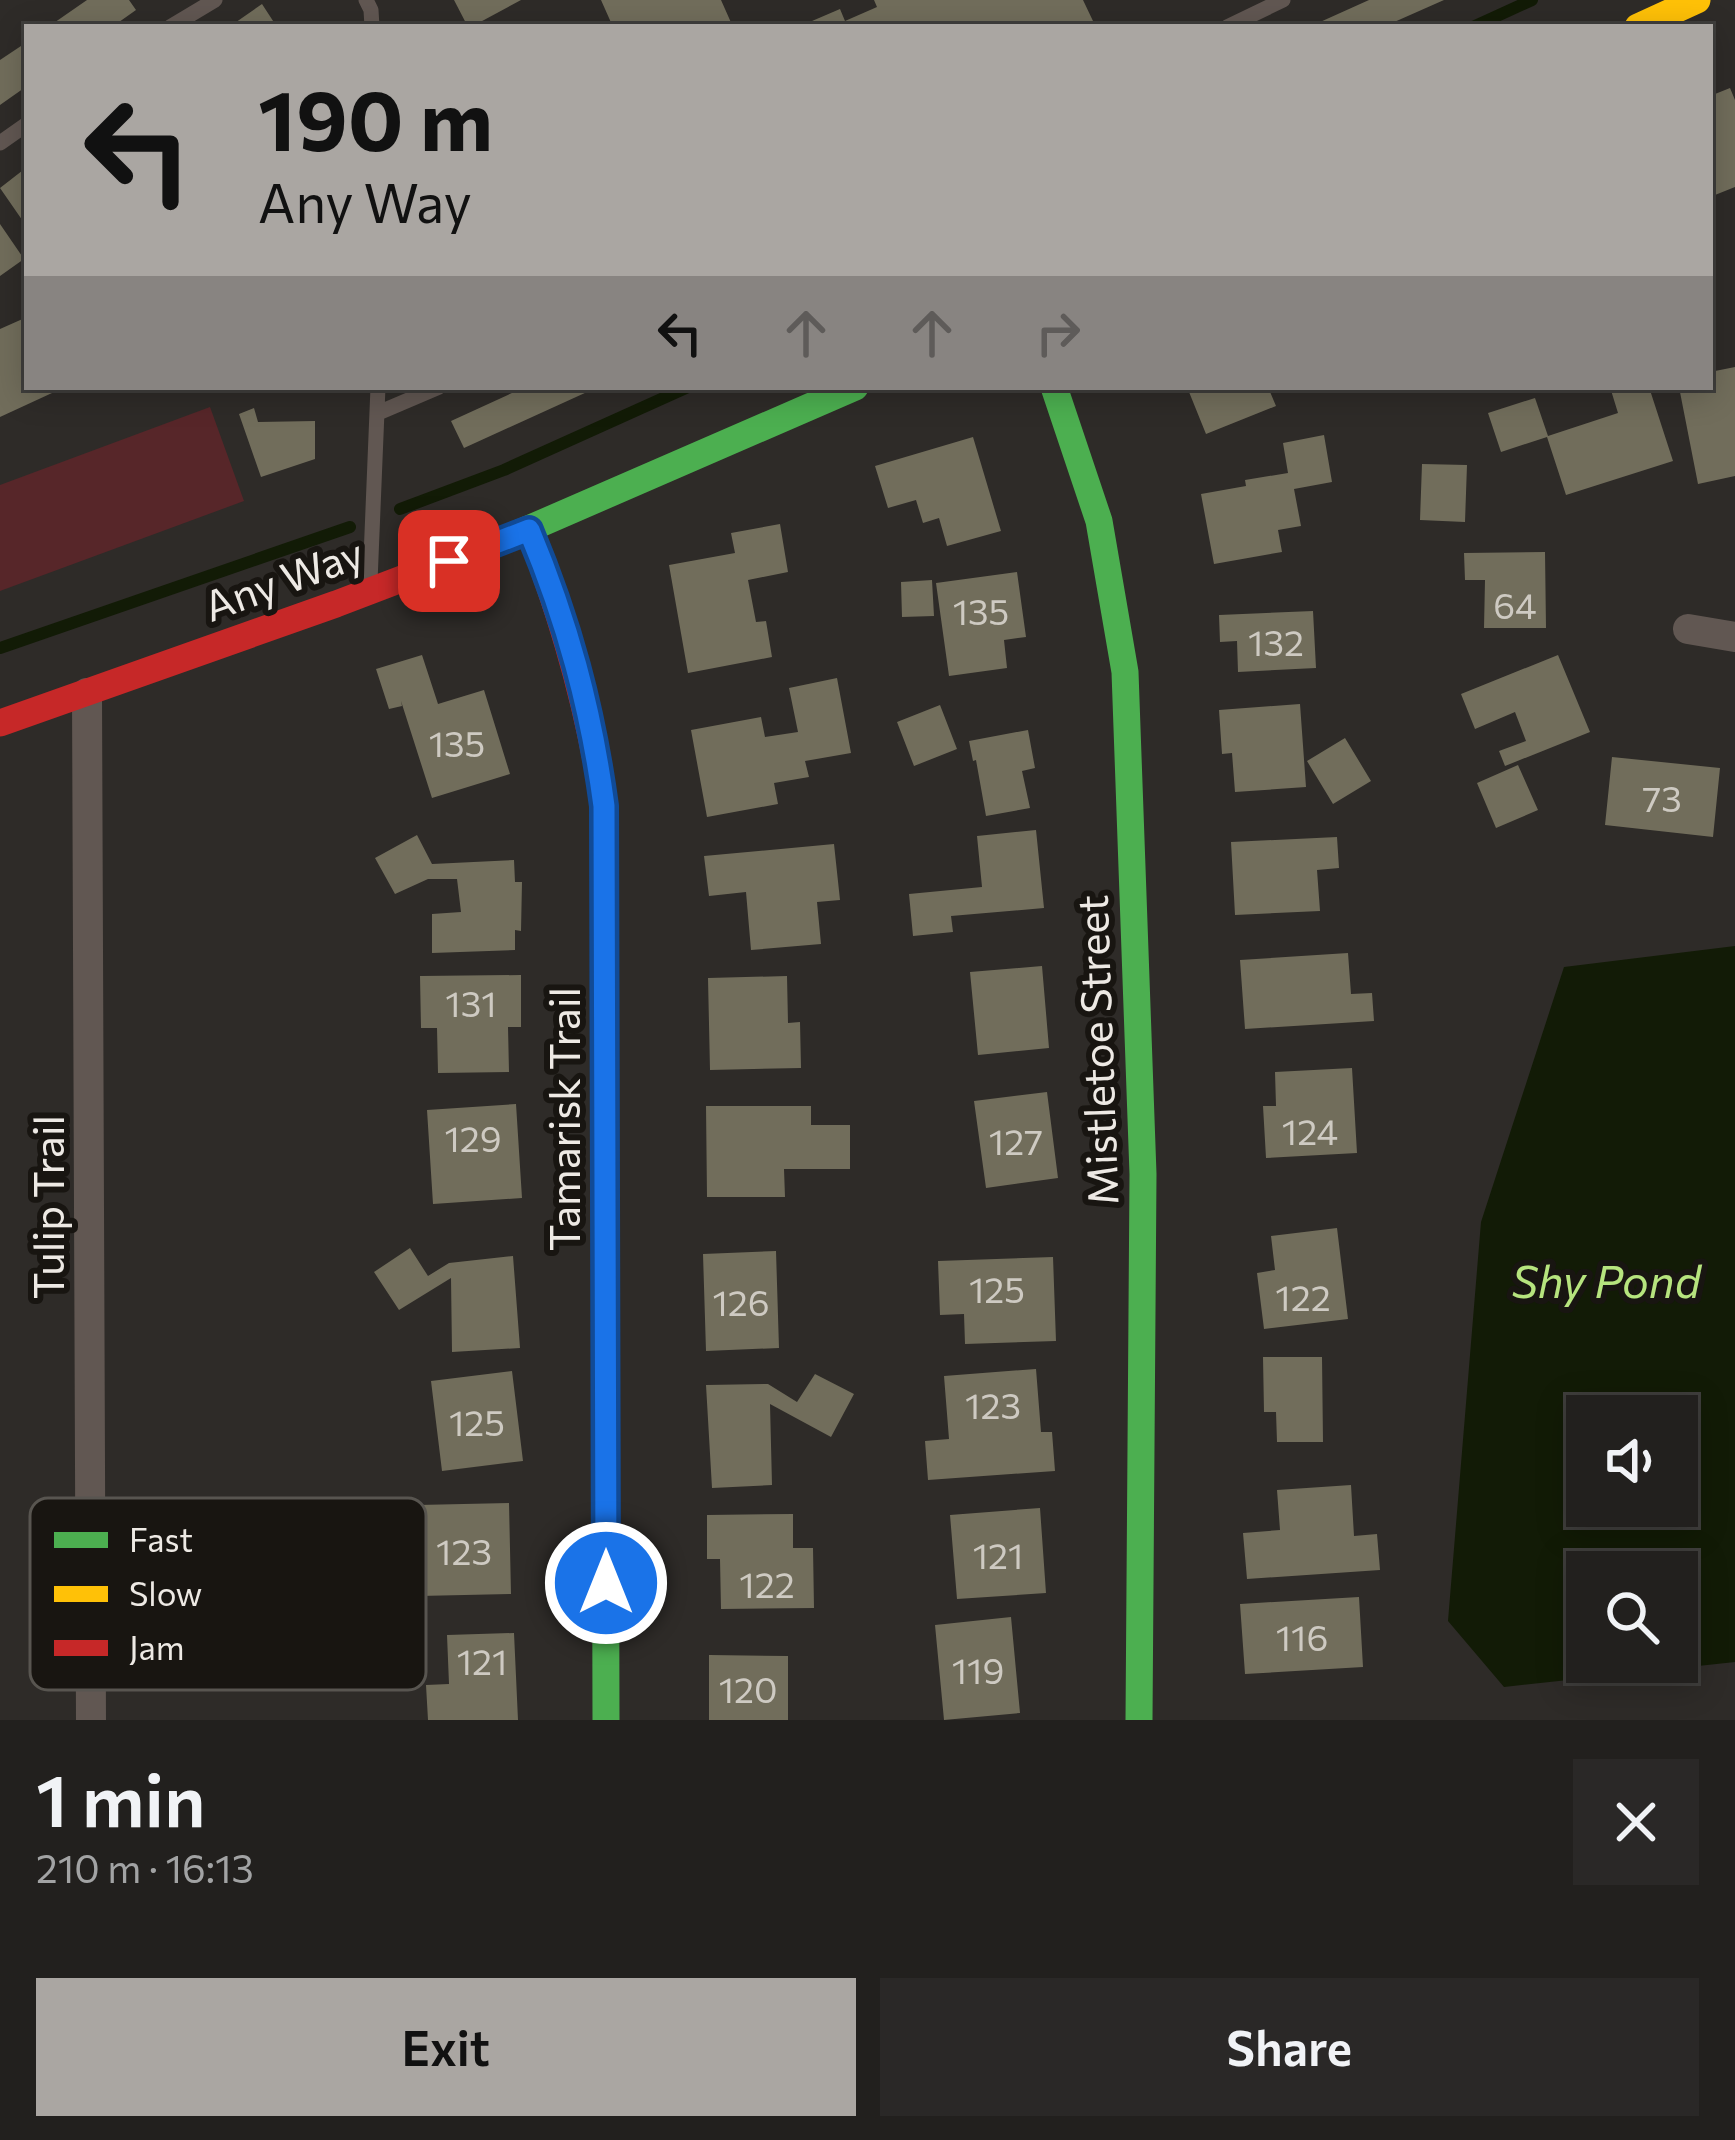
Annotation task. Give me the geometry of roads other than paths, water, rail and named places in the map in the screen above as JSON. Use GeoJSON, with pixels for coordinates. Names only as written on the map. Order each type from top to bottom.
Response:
{"type":"FeatureCollection","features":[{"type":"Feature","properties":{"kind":"street"},"geometry":{"type":"LineString","coordinates":[[1645,24],[1696,0]]}},
{"type":"Feature","properties":{"kind":"street","name":"Any Way"},"geometry":{"type":"LineString","coordinates":[[0,723],[529,530],[848,390]]}},
{"type":"Feature","properties":{"kind":"street","name":"Mistletoe Street"},"geometry":{"type":"LineString","coordinates":[[1055,390],[1099,521],[1125,673],[1143,1174],[1139,1720]]}},
{"type":"Feature","properties":{"kind":"street","name":"Tamarisk Trail"},"geometry":{"type":"LineString","coordinates":[[529,530],[557,597],[576,662],[596,743],[604,806],[606,1720]]}},
{"type":"Feature","properties":{"kind":"street"},"geometry":{"type":"LineString","coordinates":[[1688,629],[1735,638]]}},
{"type":"Feature","properties":{"kind":"street","name":"Tulip Trail"},"geometry":{"type":"LineString","coordinates":[[88,693],[90,1498]]}},
{"type":"Feature","properties":{"kind":"street","name":"Tulip Trail"},"geometry":{"type":"LineString","coordinates":[[91,1690],[91,1720]]}},
{"type":"Feature","properties":{"kind":"lane"},"geometry":{"type":"LineString","coordinates":[[175,24],[215,0]]}},
{"type":"Feature","properties":{"kind":"lane"},"geometry":{"type":"LineString","coordinates":[[1233,24],[1283,0]]}},
{"type":"Feature","properties":{"kind":"lane"},"geometry":{"type":"LineString","coordinates":[[370,591],[378,390]]}},
{"type":"Feature","properties":{"kind":"lane"},"geometry":{"type":"LineString","coordinates":[[378,413],[432,390]]}},
{"type":"Feature","properties":{"kind":"water","name":"Shy Pond"},"geometry":{"type":"Polygon","coordinates":[[[1735,946],[1735,1662],[1698,1666],[1698,1551],[1566,1551],[1566,1680],[1504,1687],[1448,1621],[1481,1222],[1564,967],[1735,946]]]}},
{"type":"Feature","properties":{"kind":"waterway"},"geometry":{"type":"LineString","coordinates":[[1480,24],[1532,0]]}},
{"type":"Feature","properties":{"kind":"waterway"},"geometry":{"type":"LineString","coordinates":[[400,509],[504,470],[681,390]]}},
{"type":"Feature","properties":{"kind":"waterway"},"geometry":{"type":"LineString","coordinates":[[0,648],[350,527]]}}]}
